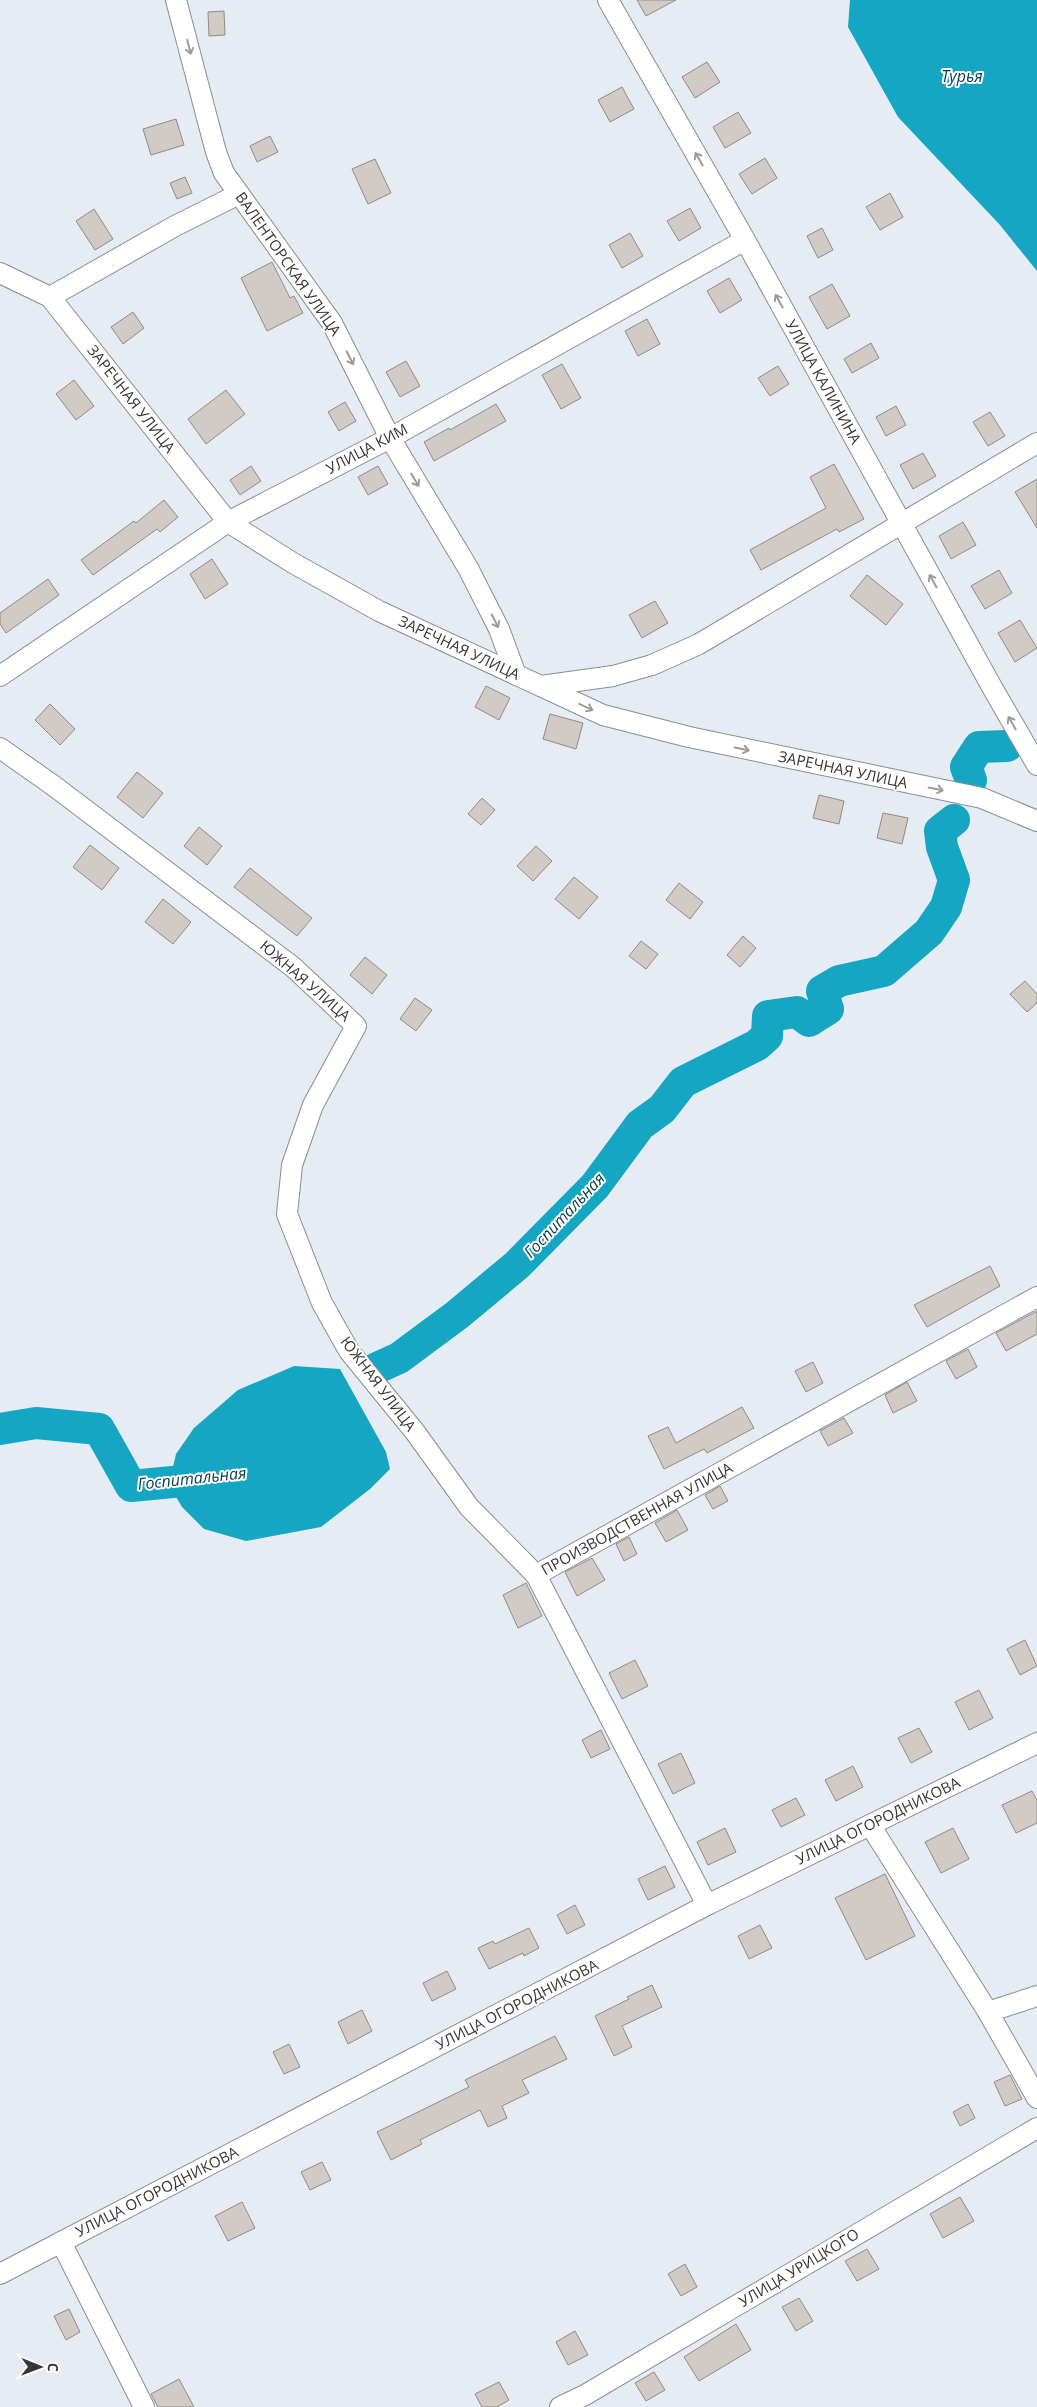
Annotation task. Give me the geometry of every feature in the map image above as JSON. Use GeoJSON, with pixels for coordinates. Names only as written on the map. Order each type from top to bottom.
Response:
{"type":"FeatureCollection","features":[{"type":"Feature","properties":{"kind":"street","name":"ВАЛЕНТОРСКАЯ УЛИЦА"},"geometry":{"type":"LineString","coordinates":[[176,0],[216,152],[224,172],[332,323],[390,438],[468,568],[499,629],[516,675]]}},
{"type":"Feature","properties":{"kind":"street","name":"УЛИЦА КАЛИНИНА"},"geometry":{"type":"LineString","coordinates":[[608,0],[745,240],[1037,765]]}},
{"type":"Feature","properties":{"kind":"street"},"geometry":{"type":"LineString","coordinates":[[50,297],[175,226],[239,194]]}},
{"type":"Feature","properties":{"kind":"street","name":"УЛИЦА КИМ"},"geometry":{"type":"LineString","coordinates":[[0,676],[228,522],[390,438],[745,240]]}},
{"type":"Feature","properties":{"kind":"street","name":"ЗАРЕЧНАЯ УЛИЦА"},"geometry":{"type":"LineString","coordinates":[[0,273],[50,297],[228,522],[293,563],[379,611],[604,715],[689,737],[982,798],[1037,821]]}},
{"type":"Feature","properties":{"kind":"street"},"geometry":{"type":"LineString","coordinates":[[541,686],[613,676],[652,665],[699,644],[1037,443]]}},
{"type":"Feature","properties":{"kind":"street","name":"ЮЖНАЯ УЛИЦА"},"geometry":{"type":"LineString","coordinates":[[0,748],[54,786],[293,968],[356,1026],[310,1114],[292,1165],[287,1214],[322,1303],[349,1351],[415,1432],[469,1507],[536,1575]]}},
{"type":"Feature","properties":{"kind":"street","name":"ПРОИЗВОДСТВЕННАЯ УЛИЦА"},"geometry":{"type":"LineString","coordinates":[[707,1905],[536,1575],[1037,1297]]}},
{"type":"Feature","properties":{"kind":"street","name":"УЛИЦА ОГОРОДНИКОВА"},"geometry":{"type":"LineString","coordinates":[[0,2274],[707,1905],[1037,1743]]}},
{"type":"Feature","properties":{"kind":"street"},"geometry":{"type":"LineString","coordinates":[[870,1825],[988,2012],[1037,2098]]}},
{"type":"Feature","properties":{"kind":"street"},"geometry":{"type":"LineString","coordinates":[[988,2012],[1037,1996]]}},
{"type":"Feature","properties":{"kind":"street","name":"УЛИЦА УРИЦКОГО"},"geometry":{"type":"LineString","coordinates":[[560,2407],[1037,2128]]}},
{"type":"Feature","properties":{"kind":"street"},"geometry":{"type":"LineString","coordinates":[[61,2242],[144,2407]]}},
{"type":"Feature","properties":{"kind":"water","name":"Турья"},"geometry":{"type":"Polygon","coordinates":[[[850,0],[1037,0],[1037,271],[1000,225],[898,117],[848,27],[850,0]]]}},
{"type":"Feature","properties":{"kind":"water"},"geometry":{"type":"Polygon","coordinates":[[[294,1366],[340,1369],[386,1452],[390,1469],[370,1489],[321,1527],[246,1541],[204,1529],[182,1507],[169,1485],[176,1454],[194,1428],[238,1390],[294,1366]]]}},
{"type":"Feature","properties":{"kind":"building"},"geometry":{"type":"Polygon","coordinates":[[[637,0],[676,0],[646,16],[637,0]]]}},
{"type":"Feature","properties":{"kind":"building"},"geometry":{"type":"Polygon","coordinates":[[[224,11],[225,35],[209,36],[208,12],[224,11]]]}},
{"type":"Feature","properties":{"kind":"building"},"geometry":{"type":"Polygon","coordinates":[[[707,62],[720,82],[695,98],[682,77],[707,62]]]}},
{"type":"Feature","properties":{"kind":"building"},"geometry":{"type":"Polygon","coordinates":[[[622,87],[634,109],[610,122],[598,100],[622,87]]]}},
{"type":"Feature","properties":{"kind":"building"},"geometry":{"type":"Polygon","coordinates":[[[738,112],[751,133],[725,148],[713,127],[738,112]]]}},
{"type":"Feature","properties":{"kind":"building"},"geometry":{"type":"Polygon","coordinates":[[[176,119],[184,145],[151,155],[143,129],[176,119]]]}},
{"type":"Feature","properties":{"kind":"building"},"geometry":{"type":"Polygon","coordinates":[[[270,136],[278,152],[257,162],[250,146],[270,136]]]}},
{"type":"Feature","properties":{"kind":"building"},"geometry":{"type":"Polygon","coordinates":[[[765,158],[777,178],[752,194],[739,174],[765,158]]]}},
{"type":"Feature","properties":{"kind":"building"},"geometry":{"type":"Polygon","coordinates":[[[375,159],[391,193],[368,204],[352,169],[375,159]]]}},
{"type":"Feature","properties":{"kind":"building"},"geometry":{"type":"Polygon","coordinates":[[[185,177],[192,193],[177,199],[170,183],[185,177]]]}},
{"type":"Feature","properties":{"kind":"building"},"geometry":{"type":"Polygon","coordinates":[[[890,193],[903,217],[880,230],[866,207],[890,193]]]}},
{"type":"Feature","properties":{"kind":"building"},"geometry":{"type":"Polygon","coordinates":[[[690,208],[701,228],[679,241],[667,221],[690,208]]]}},
{"type":"Feature","properties":{"kind":"building"},"geometry":{"type":"Polygon","coordinates":[[[94,209],[113,239],[95,250],[76,221],[94,209]]]}},
{"type":"Feature","properties":{"kind":"building"},"geometry":{"type":"Polygon","coordinates":[[[822,228],[833,250],[818,258],[807,236],[822,228]]]}},
{"type":"Feature","properties":{"kind":"building"},"geometry":{"type":"Polygon","coordinates":[[[630,233],[643,256],[622,268],[609,245],[630,233]]]}},
{"type":"Feature","properties":{"kind":"building"},"geometry":{"type":"Polygon","coordinates":[[[272,262],[290,298],[294,296],[303,313],[267,331],[241,278],[272,262]]]}},
{"type":"Feature","properties":{"kind":"building"},"geometry":{"type":"Polygon","coordinates":[[[729,278],[742,300],[720,313],[707,291],[729,278]]]}},
{"type":"Feature","properties":{"kind":"building"},"geometry":{"type":"Polygon","coordinates":[[[832,284],[850,316],[827,329],[809,297],[832,284]]]}},
{"type":"Feature","properties":{"kind":"building"},"geometry":{"type":"Polygon","coordinates":[[[133,312],[144,328],[123,344],[111,327],[133,312]]]}},
{"type":"Feature","properties":{"kind":"building"},"geometry":{"type":"Polygon","coordinates":[[[647,319],[660,344],[638,356],[625,331],[647,319]]]}},
{"type":"Feature","properties":{"kind":"building"},"geometry":{"type":"Polygon","coordinates":[[[871,343],[879,358],[852,373],[844,359],[871,343]]]}},
{"type":"Feature","properties":{"kind":"building"},"geometry":{"type":"Polygon","coordinates":[[[406,361],[420,386],[400,397],[386,372],[406,361]]]}},
{"type":"Feature","properties":{"kind":"building"},"geometry":{"type":"Polygon","coordinates":[[[562,364],[581,398],[561,409],[542,375],[562,364]]]}},
{"type":"Feature","properties":{"kind":"building"},"geometry":{"type":"Polygon","coordinates":[[[778,366],[789,384],[770,396],[758,378],[778,366]]]}},
{"type":"Feature","properties":{"kind":"building"},"geometry":{"type":"Polygon","coordinates":[[[74,380],[94,406],[76,420],[56,394],[74,380]]]}},
{"type":"Feature","properties":{"kind":"building"},"geometry":{"type":"Polygon","coordinates":[[[226,390],[245,414],[206,444],[188,419],[226,390]]]}},
{"type":"Feature","properties":{"kind":"building"},"geometry":{"type":"Polygon","coordinates":[[[345,402],[356,421],[339,431],[328,412],[345,402]]]}},
{"type":"Feature","properties":{"kind":"building"},"geometry":{"type":"Polygon","coordinates":[[[496,404],[506,421],[434,461],[424,442],[449,428],[450,430],[496,404]]]}},
{"type":"Feature","properties":{"kind":"building"},"geometry":{"type":"Polygon","coordinates":[[[896,406],[906,425],[886,436],[876,417],[896,406]]]}},
{"type":"Feature","properties":{"kind":"building"},"geometry":{"type":"Polygon","coordinates":[[[990,412],[1005,436],[988,446],[973,422],[990,412]]]}},
{"type":"Feature","properties":{"kind":"building"},"geometry":{"type":"Polygon","coordinates":[[[923,453],[936,476],[913,489],[900,465],[923,453]]]}},
{"type":"Feature","properties":{"kind":"building"},"geometry":{"type":"Polygon","coordinates":[[[834,464],[864,519],[839,532],[837,529],[761,570],[750,550],[826,508],[810,477],[834,464]]]}},
{"type":"Feature","properties":{"kind":"building"},"geometry":{"type":"Polygon","coordinates":[[[251,466],[261,481],[240,495],[230,480],[251,466]]]}},
{"type":"Feature","properties":{"kind":"building"},"geometry":{"type":"Polygon","coordinates":[[[378,466],[388,484],[368,495],[358,477],[378,466]]]}},
{"type":"Feature","properties":{"kind":"building"},"geometry":{"type":"Polygon","coordinates":[[[1037,479],[1037,528],[1015,492],[1037,479]]]}},
{"type":"Feature","properties":{"kind":"building"},"geometry":{"type":"Polygon","coordinates":[[[164,500],[178,517],[160,532],[157,529],[93,575],[81,560],[134,521],[136,523],[164,500]]]}},
{"type":"Feature","properties":{"kind":"building"},"geometry":{"type":"Polygon","coordinates":[[[963,522],[976,545],[951,559],[939,536],[963,522]]]}},
{"type":"Feature","properties":{"kind":"building"},"geometry":{"type":"Polygon","coordinates":[[[212,559],[228,584],[205,599],[190,574],[212,559]]]}},
{"type":"Feature","properties":{"kind":"building"},"geometry":{"type":"Polygon","coordinates":[[[999,570],[1012,593],[985,609],[971,586],[999,570]]]}},
{"type":"Feature","properties":{"kind":"building"},"geometry":{"type":"Polygon","coordinates":[[[867,575],[903,604],[886,625],[850,596],[867,575]]]}},
{"type":"Feature","properties":{"kind":"building"},"geometry":{"type":"Polygon","coordinates":[[[48,579],[59,595],[6,633],[0,624],[0,613],[48,579]]]}},
{"type":"Feature","properties":{"kind":"building"},"geometry":{"type":"Polygon","coordinates":[[[655,601],[668,623],[642,638],[629,615],[655,601]]]}},
{"type":"Feature","properties":{"kind":"building"},"geometry":{"type":"Polygon","coordinates":[[[1020,620],[1037,648],[1015,662],[998,633],[1020,620]]]}},
{"type":"Feature","properties":{"kind":"building"},"geometry":{"type":"Polygon","coordinates":[[[486,686],[510,698],[499,720],[475,707],[486,686]]]}},
{"type":"Feature","properties":{"kind":"building"},"geometry":{"type":"Polygon","coordinates":[[[50,704],[75,729],[60,745],[35,720],[50,704]]]}},
{"type":"Feature","properties":{"kind":"building"},"geometry":{"type":"Polygon","coordinates":[[[550,714],[583,723],[576,749],[543,739],[550,714]]]}},
{"type":"Feature","properties":{"kind":"building"},"geometry":{"type":"Polygon","coordinates":[[[137,772],[163,793],[143,818],[117,797],[137,772]]]}},
{"type":"Feature","properties":{"kind":"building"},"geometry":{"type":"Polygon","coordinates":[[[819,795],[844,801],[839,824],[813,818],[819,795]]]}},
{"type":"Feature","properties":{"kind":"building"},"geometry":{"type":"Polygon","coordinates":[[[482,798],[495,810],[481,825],[468,814],[482,798]]]}},
{"type":"Feature","properties":{"kind":"building"},"geometry":{"type":"Polygon","coordinates":[[[883,813],[908,818],[902,844],[877,838],[883,813]]]}},
{"type":"Feature","properties":{"kind":"building"},"geometry":{"type":"Polygon","coordinates":[[[199,827],[222,846],[207,865],[184,846],[199,827]]]}},
{"type":"Feature","properties":{"kind":"building"},"geometry":{"type":"Polygon","coordinates":[[[90,845],[119,868],[102,890],[73,867],[90,845]]]}},
{"type":"Feature","properties":{"kind":"building"},"geometry":{"type":"Polygon","coordinates":[[[536,846],[552,861],[533,881],[517,866],[536,846]]]}},
{"type":"Feature","properties":{"kind":"building"},"geometry":{"type":"Polygon","coordinates":[[[250,868],[312,918],[297,936],[234,887],[250,868]]]}},
{"type":"Feature","properties":{"kind":"building"},"geometry":{"type":"Polygon","coordinates":[[[574,877],[598,897],[579,919],[555,899],[574,877]]]}},
{"type":"Feature","properties":{"kind":"building"},"geometry":{"type":"Polygon","coordinates":[[[679,883],[703,902],[690,919],[666,900],[679,883]]]}},
{"type":"Feature","properties":{"kind":"building"},"geometry":{"type":"Polygon","coordinates":[[[163,899],[191,922],[173,944],[145,922],[163,899]]]}},
{"type":"Feature","properties":{"kind":"building"},"geometry":{"type":"Polygon","coordinates":[[[743,936],[756,948],[740,967],[727,955],[743,936]]]}},
{"type":"Feature","properties":{"kind":"building"},"geometry":{"type":"Polygon","coordinates":[[[641,941],[658,954],[646,969],[629,956],[641,941]]]}},
{"type":"Feature","properties":{"kind":"building"},"geometry":{"type":"Polygon","coordinates":[[[365,957],[387,975],[372,994],[350,975],[365,957]]]}},
{"type":"Feature","properties":{"kind":"building"},"geometry":{"type":"Polygon","coordinates":[[[1025,981],[1037,994],[1037,1003],[1027,1012],[1010,994],[1025,981]]]}},
{"type":"Feature","properties":{"kind":"building"},"geometry":{"type":"Polygon","coordinates":[[[415,998],[432,1010],[416,1031],[400,1019],[415,998]]]}},
{"type":"Feature","properties":{"kind":"building"},"geometry":{"type":"Polygon","coordinates":[[[990,1266],[1000,1286],[927,1327],[914,1305],[990,1266]]]}},
{"type":"Feature","properties":{"kind":"building"},"geometry":{"type":"Polygon","coordinates":[[[1037,1311],[1037,1334],[1006,1351],[996,1333],[1037,1311]]]}},
{"type":"Feature","properties":{"kind":"building"},"geometry":{"type":"Polygon","coordinates":[[[968,1349],[977,1367],[956,1379],[946,1361],[968,1349]]]}},
{"type":"Feature","properties":{"kind":"building"},"geometry":{"type":"Polygon","coordinates":[[[813,1362],[823,1383],[806,1392],[795,1371],[813,1362]]]}},
{"type":"Feature","properties":{"kind":"building"},"geometry":{"type":"Polygon","coordinates":[[[907,1382],[917,1401],[893,1413],[885,1395],[907,1382]]]}},
{"type":"Feature","properties":{"kind":"building"},"geometry":{"type":"Polygon","coordinates":[[[742,1407],[754,1428],[707,1453],[704,1449],[664,1469],[648,1436],[668,1427],[676,1443],[742,1407]]]}},
{"type":"Feature","properties":{"kind":"building"},"geometry":{"type":"Polygon","coordinates":[[[844,1418],[853,1433],[828,1446],[820,1431],[844,1418]]]}},
{"type":"Feature","properties":{"kind":"building"},"geometry":{"type":"Polygon","coordinates":[[[720,1486],[728,1501],[713,1509],[705,1495],[720,1486]]]}},
{"type":"Feature","properties":{"kind":"building"},"geometry":{"type":"Polygon","coordinates":[[[677,1510],[688,1530],[666,1542],[655,1523],[677,1510]]]}},
{"type":"Feature","properties":{"kind":"building"},"geometry":{"type":"Polygon","coordinates":[[[629,1537],[637,1554],[624,1561],[616,1544],[629,1537]]]}},
{"type":"Feature","properties":{"kind":"building"},"geometry":{"type":"Polygon","coordinates":[[[592,1558],[605,1580],[577,1596],[565,1572],[592,1558]]]}},
{"type":"Feature","properties":{"kind":"building"},"geometry":{"type":"Polygon","coordinates":[[[526,1583],[542,1616],[518,1628],[503,1595],[526,1583]]]}},
{"type":"Feature","properties":{"kind":"building"},"geometry":{"type":"Polygon","coordinates":[[[1025,1640],[1037,1666],[1020,1675],[1007,1649],[1025,1640]]]}},
{"type":"Feature","properties":{"kind":"building"},"geometry":{"type":"Polygon","coordinates":[[[635,1660],[648,1686],[622,1699],[609,1673],[635,1660]]]}},
{"type":"Feature","properties":{"kind":"building"},"geometry":{"type":"Polygon","coordinates":[[[979,1690],[993,1718],[969,1730],[955,1702],[979,1690]]]}},
{"type":"Feature","properties":{"kind":"building"},"geometry":{"type":"Polygon","coordinates":[[[919,1728],[932,1752],[911,1763],[898,1738],[919,1728]]]}},
{"type":"Feature","properties":{"kind":"building"},"geometry":{"type":"Polygon","coordinates":[[[601,1730],[610,1749],[591,1758],[582,1740],[601,1730]]]}},
{"type":"Feature","properties":{"kind":"building"},"geometry":{"type":"Polygon","coordinates":[[[681,1753],[695,1783],[673,1794],[658,1764],[681,1753]]]}},
{"type":"Feature","properties":{"kind":"building"},"geometry":{"type":"Polygon","coordinates":[[[853,1766],[863,1787],[836,1801],[825,1780],[853,1766]]]}},
{"type":"Feature","properties":{"kind":"building"},"geometry":{"type":"Polygon","coordinates":[[[1032,1791],[1037,1800],[1037,1823],[1016,1833],[1002,1805],[1032,1791]]]}},
{"type":"Feature","properties":{"kind":"building"},"geometry":{"type":"Polygon","coordinates":[[[796,1798],[805,1815],[781,1827],[772,1810],[796,1798]]]}},
{"type":"Feature","properties":{"kind":"building"},"geometry":{"type":"Polygon","coordinates":[[[725,1828],[736,1852],[708,1865],[697,1842],[725,1828]]]}},
{"type":"Feature","properties":{"kind":"building"},"geometry":{"type":"Polygon","coordinates":[[[953,1828],[969,1859],[941,1873],[925,1842],[953,1828]]]}},
{"type":"Feature","properties":{"kind":"building"},"geometry":{"type":"Polygon","coordinates":[[[665,1866],[675,1887],[648,1900],[638,1879],[665,1866]]]}},
{"type":"Feature","properties":{"kind":"building"},"geometry":{"type":"Polygon","coordinates":[[[885,1874],[915,1936],[866,1960],[835,1898],[885,1874]]]}},
{"type":"Feature","properties":{"kind":"building"},"geometry":{"type":"Polygon","coordinates":[[[575,1905],[585,1925],[567,1934],[557,1915],[575,1905]]]}},
{"type":"Feature","properties":{"kind":"building"},"geometry":{"type":"Polygon","coordinates":[[[760,1925],[772,1948],[749,1959],[738,1936],[760,1925]]]}},
{"type":"Feature","properties":{"kind":"building"},"geometry":{"type":"Polygon","coordinates":[[[529,1928],[539,1948],[524,1956],[523,1953],[489,1969],[478,1948],[493,1941],[495,1944],[529,1928]]]}},
{"type":"Feature","properties":{"kind":"building"},"geometry":{"type":"Polygon","coordinates":[[[447,1971],[456,1989],[432,2001],[423,1983],[447,1971]]]}},
{"type":"Feature","properties":{"kind":"building"},"geometry":{"type":"Polygon","coordinates":[[[652,1985],[662,2007],[622,2026],[632,2047],[614,2056],[595,2016],[652,1985]]]}},
{"type":"Feature","properties":{"kind":"building"},"geometry":{"type":"Polygon","coordinates":[[[362,2010],[372,2031],[348,2044],[338,2022],[362,2010]]]}},
{"type":"Feature","properties":{"kind":"building"},"geometry":{"type":"Polygon","coordinates":[[[555,2036],[567,2059],[522,2080],[529,2093],[502,2106],[507,2118],[488,2127],[480,2110],[420,2140],[422,2144],[391,2160],[377,2132],[469,2087],[465,2080],[555,2036]]]}},
{"type":"Feature","properties":{"kind":"building"},"geometry":{"type":"Polygon","coordinates":[[[289,2044],[300,2067],[284,2074],[273,2052],[289,2044]]]}},
{"type":"Feature","properties":{"kind":"building"},"geometry":{"type":"Polygon","coordinates":[[[1010,2075],[1022,2099],[1005,2106],[994,2082],[1010,2075]]]}},
{"type":"Feature","properties":{"kind":"building"},"geometry":{"type":"Polygon","coordinates":[[[968,2104],[975,2118],[960,2126],[953,2112],[968,2104]]]}},
{"type":"Feature","properties":{"kind":"building"},"geometry":{"type":"Polygon","coordinates":[[[322,2162],[331,2180],[310,2190],[301,2172],[322,2162]]]}},
{"type":"Feature","properties":{"kind":"building"},"geometry":{"type":"Polygon","coordinates":[[[960,2197],[974,2221],[943,2238],[930,2214],[960,2197]]]}},
{"type":"Feature","properties":{"kind":"building"},"geometry":{"type":"Polygon","coordinates":[[[242,2202],[255,2228],[228,2241],[215,2216],[242,2202]]]}},
{"type":"Feature","properties":{"kind":"building"},"geometry":{"type":"Polygon","coordinates":[[[867,2249],[879,2269],[857,2281],[845,2261],[867,2249]]]}},
{"type":"Feature","properties":{"kind":"building"},"geometry":{"type":"Polygon","coordinates":[[[685,2264],[697,2287],[681,2296],[668,2274],[685,2264]]]}},
{"type":"Feature","properties":{"kind":"building"},"geometry":{"type":"Polygon","coordinates":[[[799,2298],[813,2321],[796,2331],[782,2307],[799,2298]]]}},
{"type":"Feature","properties":{"kind":"building"},"geometry":{"type":"Polygon","coordinates":[[[69,2309],[80,2332],[66,2340],[54,2316],[69,2309]]]}},
{"type":"Feature","properties":{"kind":"building"},"geometry":{"type":"Polygon","coordinates":[[[736,2324],[751,2350],[699,2381],[684,2357],[736,2324]]]}},
{"type":"Feature","properties":{"kind":"building"},"geometry":{"type":"Polygon","coordinates":[[[575,2331],[588,2355],[568,2365],[556,2342],[575,2331]]]}},
{"type":"Feature","properties":{"kind":"building"},"geometry":{"type":"Polygon","coordinates":[[[654,2372],[665,2390],[646,2401],[635,2383],[654,2372]]]}},
{"type":"Feature","properties":{"kind":"building"},"geometry":{"type":"Polygon","coordinates":[[[179,2379],[194,2407],[158,2407],[151,2394],[179,2379]]]}},
{"type":"Feature","properties":{"kind":"building"},"geometry":{"type":"Polygon","coordinates":[[[499,2382],[509,2400],[497,2407],[482,2407],[475,2394],[499,2382]]]}},
{"type":"Feature","properties":{"kind":"waterway","name":"Госпитальная"},"geometry":{"type":"LineString","coordinates":[[971,780],[966,767],[979,747],[1007,746]]}},
{"type":"Feature","properties":{"kind":"waterway","name":"Госпитальная"},"geometry":{"type":"LineString","coordinates":[[377,1368],[399,1358],[457,1315],[517,1265],[595,1186],[640,1125],[662,1109],[683,1082],[757,1045],[767,1036],[768,1016],[797,1012],[809,1021],[828,1009],[822,991],[839,981],[884,971],[929,932],[946,907],[954,880],[942,847],[940,831],[954,820]]}},
{"type":"Feature","properties":{"kind":"waterway","name":"Госпитальная"},"geometry":{"type":"LineString","coordinates":[[0,1429],[36,1423],[99,1429],[131,1486],[214,1478]]}}]}
